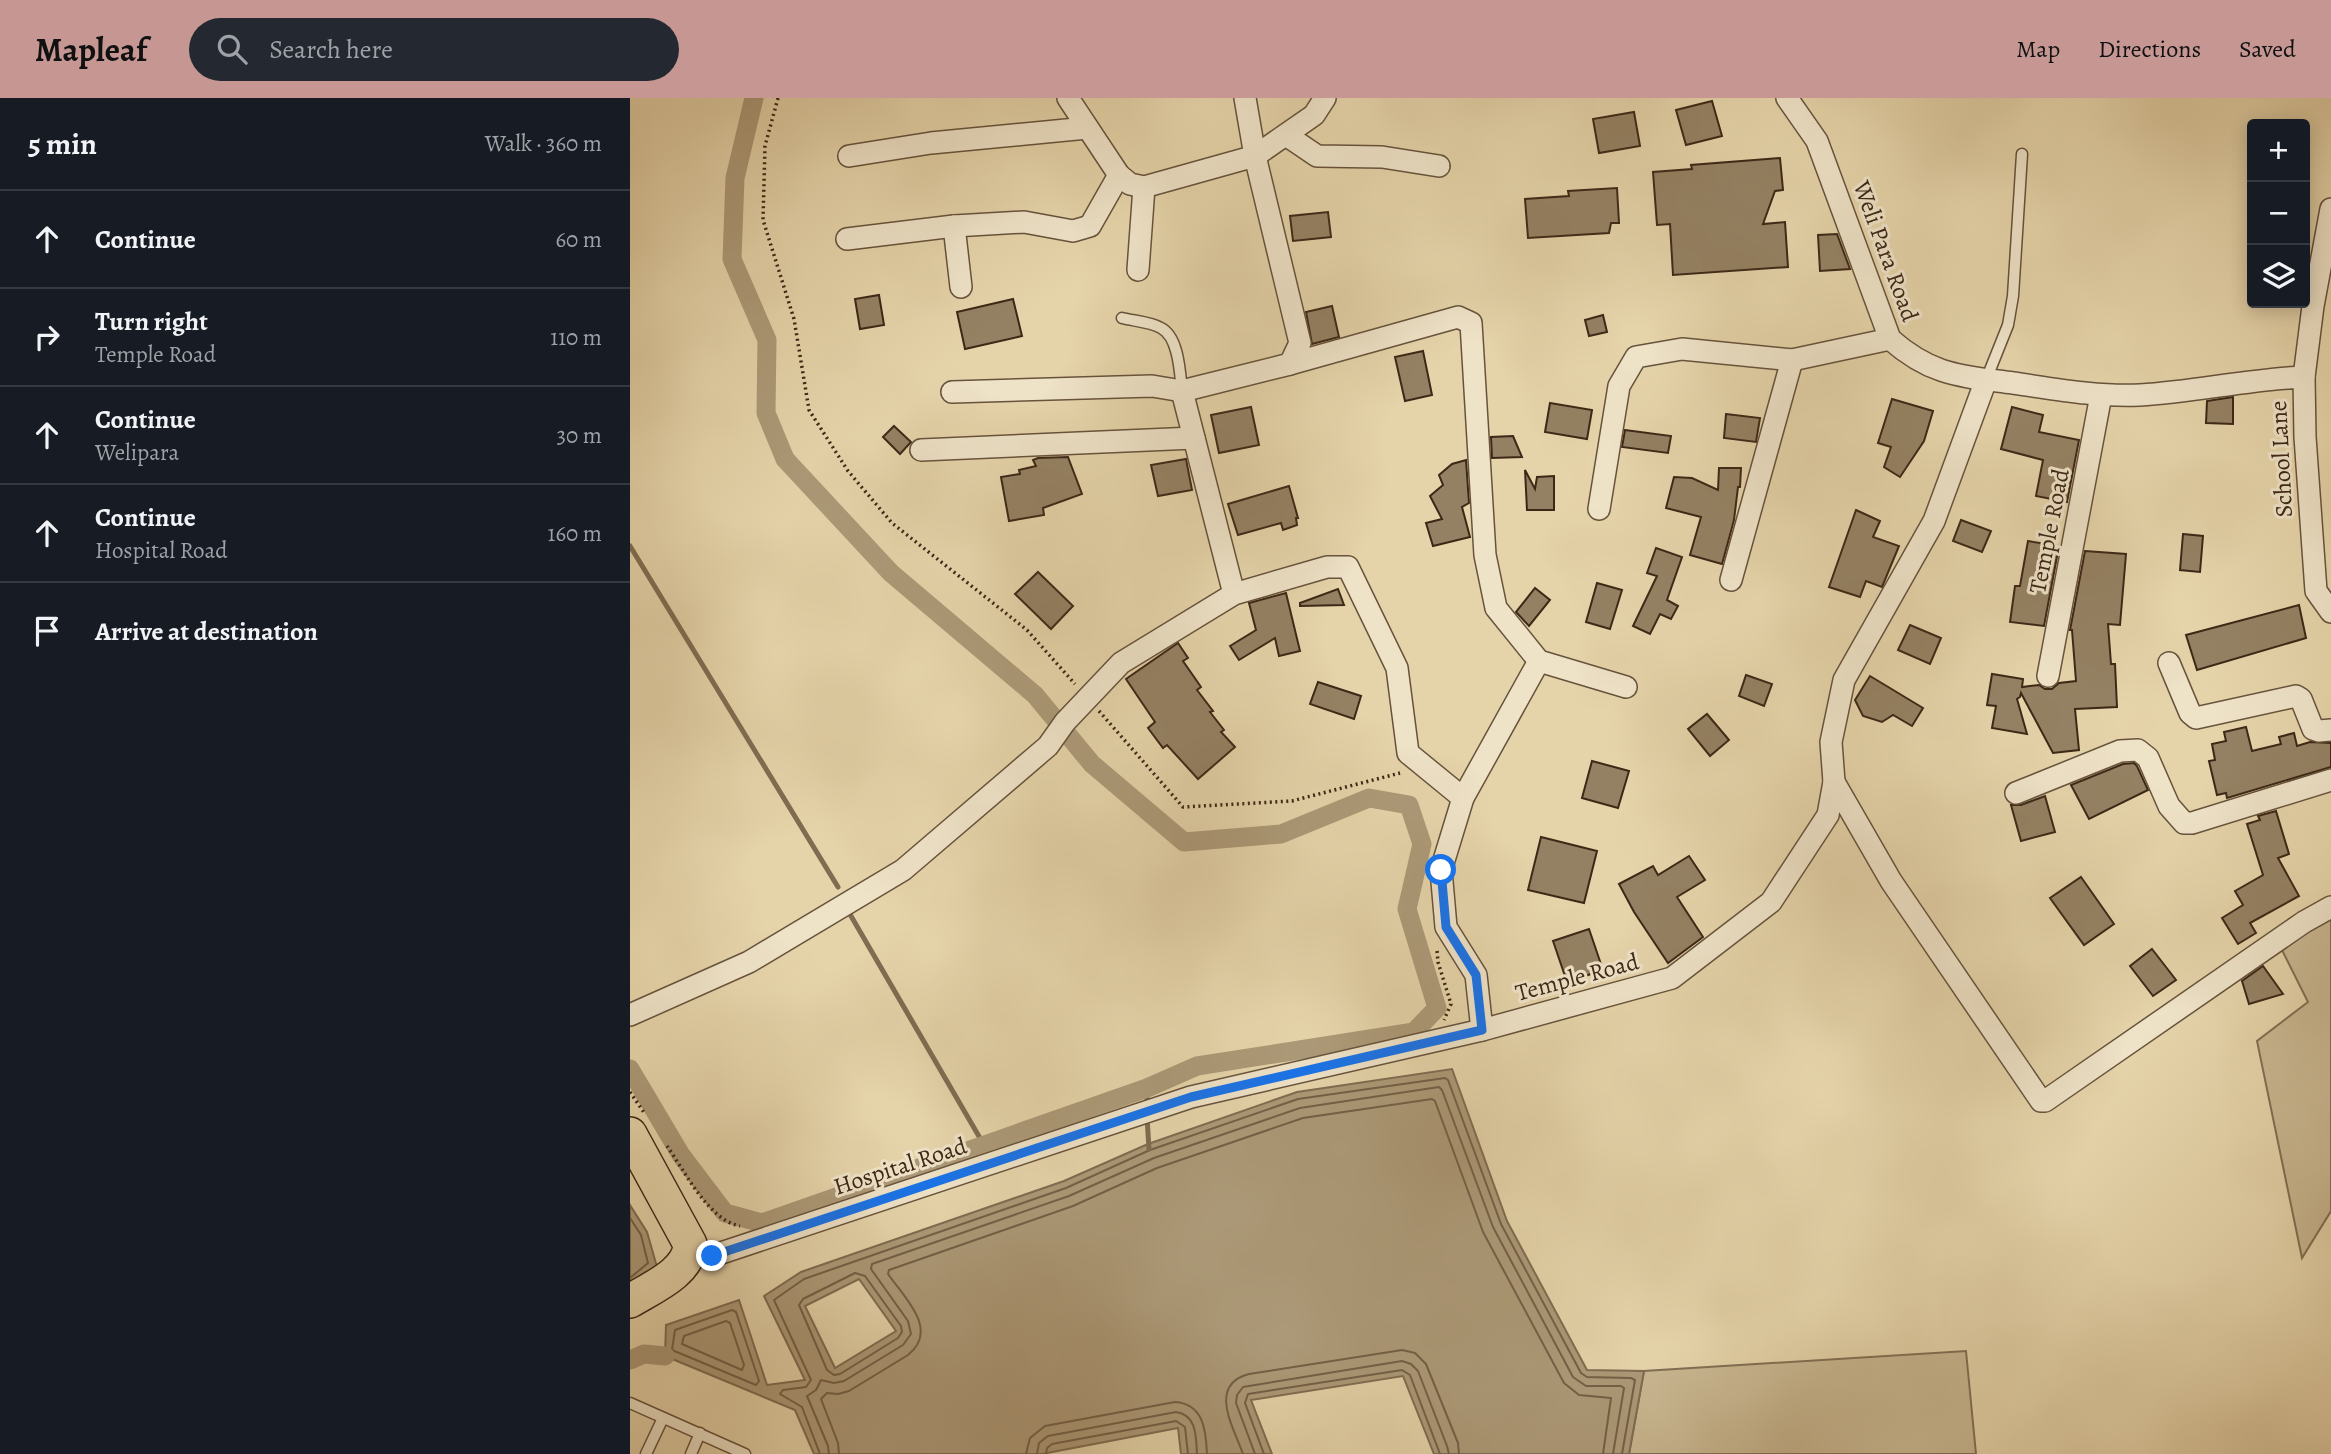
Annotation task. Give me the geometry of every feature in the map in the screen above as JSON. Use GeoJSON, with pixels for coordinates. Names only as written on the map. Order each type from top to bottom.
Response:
{"type":"FeatureCollection","features":[{"type":"Feature","properties":{"kind":"main road"},"geometry":{"type":"LineString","coordinates":[[630,1301],[673,1275],[690,1253],[690,1244],[645,1128]]}},
{"type":"Feature","properties":{"kind":"street"},"geometry":{"type":"LineString","coordinates":[[1068,98],[1119,175],[1130,184],[1144,187],[1255,156],[1314,115],[1325,98]]}},
{"type":"Feature","properties":{"kind":"street"},"geometry":{"type":"LineString","coordinates":[[1245,98],[1255,156],[1300,343],[1290,364]]}},
{"type":"Feature","properties":{"kind":"street","name":"Weli Para Road"},"geometry":{"type":"LineString","coordinates":[[1787,98],[1817,141],[1890,340],[1910,356],[1951,375],[2101,395]]}},
{"type":"Feature","properties":{"kind":"street"},"geometry":{"type":"LineString","coordinates":[[849,156],[931,143],[1087,128]]}},
{"type":"Feature","properties":{"kind":"street"},"geometry":{"type":"LineString","coordinates":[[1286,135],[1317,156],[1382,157],[1439,166]]}},
{"type":"Feature","properties":{"kind":"street"},"geometry":{"type":"LineString","coordinates":[[847,239],[954,226],[1024,222],[1073,231],[1090,226],[1119,175]]}},
{"type":"Feature","properties":{"kind":"street"},"geometry":{"type":"LineString","coordinates":[[1138,270],[1144,187]]}},
{"type":"Feature","properties":{"kind":"street"},"geometry":{"type":"LineString","coordinates":[[2304,377],[2313,306],[2331,209]]}},
{"type":"Feature","properties":{"kind":"street"},"geometry":{"type":"LineString","coordinates":[[954,226],[961,287]]}},
{"type":"Feature","properties":{"kind":"street"},"geometry":{"type":"LineString","coordinates":[[952,392],[1152,386],[1182,391],[1458,317],[1471,323],[1485,555],[1496,608],[1539,661],[1626,687]]}},
{"type":"Feature","properties":{"kind":"street"},"geometry":{"type":"LineString","coordinates":[[1599,509],[1619,386],[1636,357],[1682,349],[1792,360],[1890,340]]}},
{"type":"Feature","properties":{"kind":"street"},"geometry":{"type":"LineString","coordinates":[[1731,580],[1792,360]]}},
{"type":"Feature","properties":{"kind":"street","name":"School Lane"},"geometry":{"type":"LineString","coordinates":[[2101,395],[2141,395],[2272,378],[2304,377],[2305,437],[2322,559],[2316,591],[2331,612]]}},
{"type":"Feature","properties":{"kind":"street"},"geometry":{"type":"LineString","coordinates":[[1986,380],[1934,521],[1844,680],[1832,742],[1834,782],[1891,881],[2041,1101],[2045,1101],[2304,922],[2331,907]]}},
{"type":"Feature","properties":{"kind":"street"},"geometry":{"type":"LineString","coordinates":[[1182,391],[1234,594]]}},
{"type":"Feature","properties":{"kind":"street","name":"Temple Road"},"geometry":{"type":"LineString","coordinates":[[2049,676],[2101,395]]}},
{"type":"Feature","properties":{"kind":"street"},"geometry":{"type":"LineString","coordinates":[[922,450],[1194,438]]}},
{"type":"Feature","properties":{"kind":"street"},"geometry":{"type":"LineString","coordinates":[[630,1015],[749,962],[903,870],[1048,746],[1066,722],[1121,663],[1234,594],[1326,567],[1348,567],[1397,668],[1408,753],[1463,799]]}},
{"type":"Feature","properties":{"kind":"street"},"geometry":{"type":"LineString","coordinates":[[1482,1030],[1476,975],[1446,927],[1441,870],[1463,799],[1539,661]]}},
{"type":"Feature","properties":{"kind":"street"},"geometry":{"type":"LineString","coordinates":[[2169,663],[2190,713],[2196,718],[2296,696],[2301,699],[2313,729],[2331,730]]}},
{"type":"Feature","properties":{"kind":"street"},"geometry":{"type":"LineString","coordinates":[[2016,793],[2120,751],[2138,750],[2148,758],[2169,807],[2184,824],[2331,780]]}},
{"type":"Feature","properties":{"kind":"street","name":"Temple Road"},"geometry":{"type":"LineString","coordinates":[[1191,1097],[1482,1030],[1672,978],[1771,902],[1828,816],[1834,782]]}},
{"type":"Feature","properties":{"kind":"street","name":"Hospital Road"},"geometry":{"type":"LineString","coordinates":[[690,1253],[712,1256],[1191,1097]]}},
{"type":"Feature","properties":{"kind":"lane"},"geometry":{"type":"LineString","coordinates":[[1986,380],[2008,325],[2013,296],[2022,155]]}},
{"type":"Feature","properties":{"kind":"lane"},"geometry":{"type":"LineString","coordinates":[[1122,318],[1162,328],[1169,336],[1177,353],[1182,391]]}},
{"type":"Feature","properties":{"kind":"lane"},"geometry":{"type":"LineString","coordinates":[[630,1404],[745,1454]]}},
{"type":"Feature","properties":{"kind":"lane"},"geometry":{"type":"LineString","coordinates":[[646,1454],[663,1418]]}},
{"type":"Feature","properties":{"kind":"lane"},"geometry":{"type":"LineString","coordinates":[[691,1454],[700,1433]]}},
{"type":"Feature","properties":{"kind":"path"},"geometry":{"type":"LineString","coordinates":[[778,98],[765,146],[762,220],[794,318],[809,410],[848,471],[892,523],[1027,630],[1183,807],[1292,801],[1399,772],[1404,776]]}},
{"type":"Feature","properties":{"kind":"path"},"geometry":{"type":"LineString","coordinates":[[1437,949],[1438,962],[1451,1004],[1440,1029]]}},
{"type":"Feature","properties":{"kind":"path"},"geometry":{"type":"LineString","coordinates":[[630,1092],[645,1128],[714,1213],[731,1224],[748,1227]]}},
{"type":"Feature","properties":{"kind":"shaded area"},"geometry":{"type":"Polygon","coordinates":[[[2331,904],[2331,1211],[2302,1258],[2257,1041],[2308,1002],[2276,938],[2331,904]]]}},
{"type":"Feature","properties":{"kind":"shaded area"},"geometry":{"type":"Polygon","coordinates":[[[1966,1351],[1976,1454],[1629,1454],[1644,1371],[1966,1351]]]}},
{"type":"Feature","properties":{"kind":"water"},"geometry":{"type":"Polygon","coordinates":[[[1452,1069],[1507,1221],[1587,1370],[1644,1371],[1629,1454],[1434,1454],[1403,1376],[1251,1400],[1272,1454],[1181,1454],[1178,1428],[1042,1454],[814,1454],[795,1410],[665,1356],[666,1325],[739,1300],[767,1385],[805,1380],[764,1296],[801,1272],[1064,1181],[1148,1144],[1297,1092],[1452,1069]],[[859,1279],[805,1306],[835,1368],[896,1331],[859,1279]]]}},
{"type":"Feature","properties":{"kind":"water"},"geometry":{"type":"Polygon","coordinates":[[[630,1205],[647,1232],[657,1267],[630,1287],[630,1205]]]}},
{"type":"Feature","properties":{"kind":"building"},"geometry":{"type":"Polygon","coordinates":[[[1712,101],[1722,136],[1686,145],[1676,110],[1712,101]]]}},
{"type":"Feature","properties":{"kind":"building"},"geometry":{"type":"Polygon","coordinates":[[[1634,112],[1640,146],[1599,153],[1593,119],[1634,112]]]}},
{"type":"Feature","properties":{"kind":"building"},"geometry":{"type":"Polygon","coordinates":[[[1780,158],[1783,190],[1775,191],[1763,224],[1785,222],[1788,267],[1673,275],[1670,224],[1657,225],[1653,172],[1692,169],[1691,165],[1780,158]]]}},
{"type":"Feature","properties":{"kind":"building"},"geometry":{"type":"Polygon","coordinates":[[[1617,188],[1619,223],[1611,223],[1609,233],[1528,238],[1525,199],[1569,196],[1568,191],[1617,188]]]}},
{"type":"Feature","properties":{"kind":"building"},"geometry":{"type":"Polygon","coordinates":[[[1328,212],[1331,237],[1293,241],[1290,216],[1328,212]]]}},
{"type":"Feature","properties":{"kind":"building"},"geometry":{"type":"Polygon","coordinates":[[[1837,234],[1850,269],[1820,271],[1818,235],[1837,234]]]}},
{"type":"Feature","properties":{"kind":"building"},"geometry":{"type":"Polygon","coordinates":[[[879,295],[884,325],[860,329],[855,299],[879,295]]]}},
{"type":"Feature","properties":{"kind":"building"},"geometry":{"type":"Polygon","coordinates":[[[1013,299],[1022,336],[965,349],[957,312],[1013,299]]]}},
{"type":"Feature","properties":{"kind":"building"},"geometry":{"type":"Polygon","coordinates":[[[1332,306],[1339,337],[1312,344],[1306,312],[1332,306]]]}},
{"type":"Feature","properties":{"kind":"building"},"geometry":{"type":"Polygon","coordinates":[[[1603,315],[1607,332],[1589,336],[1585,320],[1603,315]]]}},
{"type":"Feature","properties":{"kind":"building"},"geometry":{"type":"Polygon","coordinates":[[[1423,351],[1432,395],[1405,401],[1395,357],[1423,351]]]}},
{"type":"Feature","properties":{"kind":"building"},"geometry":{"type":"Polygon","coordinates":[[[2233,397],[2233,424],[2206,423],[2207,401],[2233,397]]]}},
{"type":"Feature","properties":{"kind":"building"},"geometry":{"type":"Polygon","coordinates":[[[1892,399],[1933,411],[1924,441],[1900,477],[1884,467],[1891,447],[1878,443],[1892,399]]]}},
{"type":"Feature","properties":{"kind":"building"},"geometry":{"type":"Polygon","coordinates":[[[1550,403],[1592,410],[1587,439],[1545,432],[1550,403]]]}},
{"type":"Feature","properties":{"kind":"building"},"geometry":{"type":"Polygon","coordinates":[[[1251,407],[1259,445],[1219,453],[1211,415],[1251,407]]]}},
{"type":"Feature","properties":{"kind":"building"},"geometry":{"type":"Polygon","coordinates":[[[2012,407],[2043,415],[2039,432],[2079,440],[2067,502],[2036,496],[2043,460],[2001,449],[2012,407]]]}},
{"type":"Feature","properties":{"kind":"building"},"geometry":{"type":"Polygon","coordinates":[[[1726,414],[1760,418],[1756,442],[1724,438],[1726,414]]]}},
{"type":"Feature","properties":{"kind":"building"},"geometry":{"type":"Polygon","coordinates":[[[894,426],[911,442],[900,454],[883,437],[894,426]]]}},
{"type":"Feature","properties":{"kind":"building"},"geometry":{"type":"Polygon","coordinates":[[[1625,430],[1671,436],[1668,453],[1622,447],[1625,430]]]}},
{"type":"Feature","properties":{"kind":"building"},"geometry":{"type":"Polygon","coordinates":[[[1513,436],[1522,457],[1492,458],[1491,437],[1513,436]]]}},
{"type":"Feature","properties":{"kind":"building"},"geometry":{"type":"Polygon","coordinates":[[[1068,457],[1082,494],[1043,508],[1044,515],[1009,521],[1001,477],[1020,474],[1019,470],[1036,466],[1033,460],[1038,458],[1068,457]]]}},
{"type":"Feature","properties":{"kind":"building"},"geometry":{"type":"Polygon","coordinates":[[[1186,459],[1192,490],[1158,496],[1151,465],[1186,459]]]}},
{"type":"Feature","properties":{"kind":"building"},"geometry":{"type":"Polygon","coordinates":[[[1466,460],[1469,503],[1462,507],[1470,537],[1433,546],[1426,523],[1442,519],[1430,496],[1443,485],[1439,475],[1452,464],[1466,460]]]}},
{"type":"Feature","properties":{"kind":"building"},"geometry":{"type":"Polygon","coordinates":[[[1719,468],[1741,468],[1734,520],[1722,564],[1690,555],[1701,517],[1666,508],[1674,477],[1692,478],[1718,490],[1719,468]]]}},
{"type":"Feature","properties":{"kind":"building"},"geometry":{"type":"Polygon","coordinates":[[[1525,470],[1535,489],[1537,477],[1554,476],[1554,510],[1527,510],[1525,470]]]}},
{"type":"Feature","properties":{"kind":"building"},"geometry":{"type":"Polygon","coordinates":[[[1289,486],[1298,518],[1297,525],[1283,530],[1281,523],[1238,535],[1228,504],[1289,486]]]}},
{"type":"Feature","properties":{"kind":"building"},"geometry":{"type":"Polygon","coordinates":[[[1856,510],[1880,521],[1873,537],[1899,546],[1882,587],[1866,581],[1860,597],[1829,587],[1856,510]]]}},
{"type":"Feature","properties":{"kind":"building"},"geometry":{"type":"Polygon","coordinates":[[[1961,520],[1991,531],[1982,552],[1953,541],[1961,520]]]}},
{"type":"Feature","properties":{"kind":"building"},"geometry":{"type":"Polygon","coordinates":[[[2183,534],[2203,536],[2200,572],[2180,570],[2183,534]]]}},
{"type":"Feature","properties":{"kind":"building"},"geometry":{"type":"Polygon","coordinates":[[[2028,541],[2059,546],[2044,626],[2010,622],[2015,586],[2020,586],[2028,541]]]}},
{"type":"Feature","properties":{"kind":"building"},"geometry":{"type":"Polygon","coordinates":[[[1656,548],[1682,557],[1667,600],[1678,606],[1671,619],[1660,614],[1650,634],[1633,626],[1657,576],[1647,573],[1656,548]]]}},
{"type":"Feature","properties":{"kind":"building"},"geometry":{"type":"Polygon","coordinates":[[[2085,551],[2126,554],[2120,625],[2108,624],[2111,664],[2115,664],[2117,707],[2075,709],[2079,750],[2053,753],[2021,693],[2017,699],[2027,734],[1992,728],[1996,706],[1987,705],[1992,674],[2023,679],[2022,687],[2039,685],[2045,689],[2052,689],[2059,683],[2076,681],[2070,630],[2085,551]]]}},
{"type":"Feature","properties":{"kind":"building"},"geometry":{"type":"Polygon","coordinates":[[[1038,572],[1073,606],[1051,629],[1015,594],[1038,572]]]}},
{"type":"Feature","properties":{"kind":"building"},"geometry":{"type":"Polygon","coordinates":[[[1597,583],[1622,590],[1610,629],[1586,622],[1597,583]]]}},
{"type":"Feature","properties":{"kind":"building"},"geometry":{"type":"Polygon","coordinates":[[[1535,588],[1550,600],[1529,626],[1516,612],[1535,588]]]}},
{"type":"Feature","properties":{"kind":"building"},"geometry":{"type":"Polygon","coordinates":[[[1338,589],[1344,605],[1300,606],[1300,603],[1338,589]]]}},
{"type":"Feature","properties":{"kind":"building"},"geometry":{"type":"Polygon","coordinates":[[[1286,593],[1300,651],[1279,656],[1275,638],[1239,660],[1230,646],[1256,630],[1249,603],[1286,593]]]}},
{"type":"Feature","properties":{"kind":"building"},"geometry":{"type":"Polygon","coordinates":[[[2299,605],[2306,638],[2197,670],[2186,635],[2299,605]]]}},
{"type":"Feature","properties":{"kind":"building"},"geometry":{"type":"Polygon","coordinates":[[[1910,625],[1941,638],[1930,664],[1898,650],[1910,625]]]}},
{"type":"Feature","properties":{"kind":"building"},"geometry":{"type":"Polygon","coordinates":[[[1178,643],[1188,658],[1183,661],[1201,687],[1197,690],[1224,730],[1221,732],[1235,747],[1198,779],[1167,745],[1163,748],[1148,728],[1155,722],[1126,679],[1178,643]]]}},
{"type":"Feature","properties":{"kind":"building"},"geometry":{"type":"Polygon","coordinates":[[[1746,675],[1772,684],[1764,706],[1739,696],[1746,675]]]}},
{"type":"Feature","properties":{"kind":"building"},"geometry":{"type":"Polygon","coordinates":[[[1870,676],[1923,708],[1912,726],[1893,715],[1882,722],[1863,716],[1855,700],[1870,676]]]}},
{"type":"Feature","properties":{"kind":"building"},"geometry":{"type":"Polygon","coordinates":[[[1318,682],[1361,696],[1354,719],[1310,704],[1318,682]]]}},
{"type":"Feature","properties":{"kind":"building"},"geometry":{"type":"Polygon","coordinates":[[[1707,714],[1729,740],[1710,756],[1688,729],[1707,714]]]}},
{"type":"Feature","properties":{"kind":"building"},"geometry":{"type":"Polygon","coordinates":[[[2246,727],[2252,751],[2281,744],[2279,737],[2294,733],[2297,746],[2310,742],[2331,743],[2331,767],[2227,798],[2226,793],[2217,795],[2209,761],[2215,760],[2212,744],[2226,741],[2224,732],[2246,727]]]}},
{"type":"Feature","properties":{"kind":"building"},"geometry":{"type":"Polygon","coordinates":[[[1592,761],[1629,771],[1618,808],[1582,798],[1592,761]]]}},
{"type":"Feature","properties":{"kind":"building"},"geometry":{"type":"Polygon","coordinates":[[[2134,763],[2148,790],[2089,819],[2071,785],[2123,764],[2134,763]]]}},
{"type":"Feature","properties":{"kind":"building"},"geometry":{"type":"Polygon","coordinates":[[[2045,796],[2055,832],[2021,841],[2011,805],[2021,805],[2045,796]]]}},
{"type":"Feature","properties":{"kind":"building"},"geometry":{"type":"Polygon","coordinates":[[[2276,811],[2289,854],[2278,858],[2299,896],[2250,923],[2256,933],[2238,944],[2222,918],[2243,905],[2235,891],[2263,875],[2247,824],[2260,820],[2258,816],[2276,811]]]}},
{"type":"Feature","properties":{"kind":"building"},"geometry":{"type":"Polygon","coordinates":[[[1541,837],[1597,851],[1584,903],[1528,890],[1541,837]]]}},
{"type":"Feature","properties":{"kind":"building"},"geometry":{"type":"Polygon","coordinates":[[[1689,856],[1705,880],[1677,897],[1703,937],[1668,963],[1619,884],[1653,866],[1658,875],[1689,856]]]}},
{"type":"Feature","properties":{"kind":"building"},"geometry":{"type":"Polygon","coordinates":[[[2081,877],[2114,924],[2084,945],[2050,898],[2081,877]]]}},
{"type":"Feature","properties":{"kind":"building"},"geometry":{"type":"Polygon","coordinates":[[[1589,929],[1603,970],[1567,982],[1553,941],[1589,929]]]}},
{"type":"Feature","properties":{"kind":"building"},"geometry":{"type":"Polygon","coordinates":[[[2152,949],[2176,980],[2153,996],[2130,966],[2152,949]]]}},
{"type":"Feature","properties":{"kind":"building"},"geometry":{"type":"Polygon","coordinates":[[[2263,966],[2283,994],[2249,1004],[2242,981],[2263,966]]]}},
{"type":"Feature","properties":{"kind":"waterway"},"geometry":{"type":"LineString","coordinates":[[630,1069],[681,1155],[725,1213],[762,1223],[1147,1088],[1197,1066],[1414,1032],[1437,1008],[1407,909],[1422,844],[1409,805],[1369,798],[1281,834],[1184,842],[1092,764],[1035,695],[891,573],[785,459],[766,413],[767,340],[732,259],[735,178],[754,98]]}},
{"type":"Feature","properties":{"kind":"waterway"},"geometry":{"type":"LineString","coordinates":[[630,546],[838,887]]}},
{"type":"Feature","properties":{"kind":"waterway"},"geometry":{"type":"LineString","coordinates":[[851,916],[984,1145]]}},
{"type":"Feature","properties":{"kind":"waterway"},"geometry":{"type":"LineString","coordinates":[[1147,1088],[1147,1107]]}},
{"type":"Feature","properties":{"kind":"waterway"},"geometry":{"type":"LineString","coordinates":[[1147,1117],[1149,1149]]}},
{"type":"Feature","properties":{"kind":"waterway"},"geometry":{"type":"LineString","coordinates":[[630,1360],[644,1354],[665,1356]]}},
{"type":"Feature","properties":{"kind":"route"},"geometry":{"type":"LineString","coordinates":[[712,1256],[1191,1097],[1482,1030],[1476,975],[1446,927],[1441,870]]}}]}
